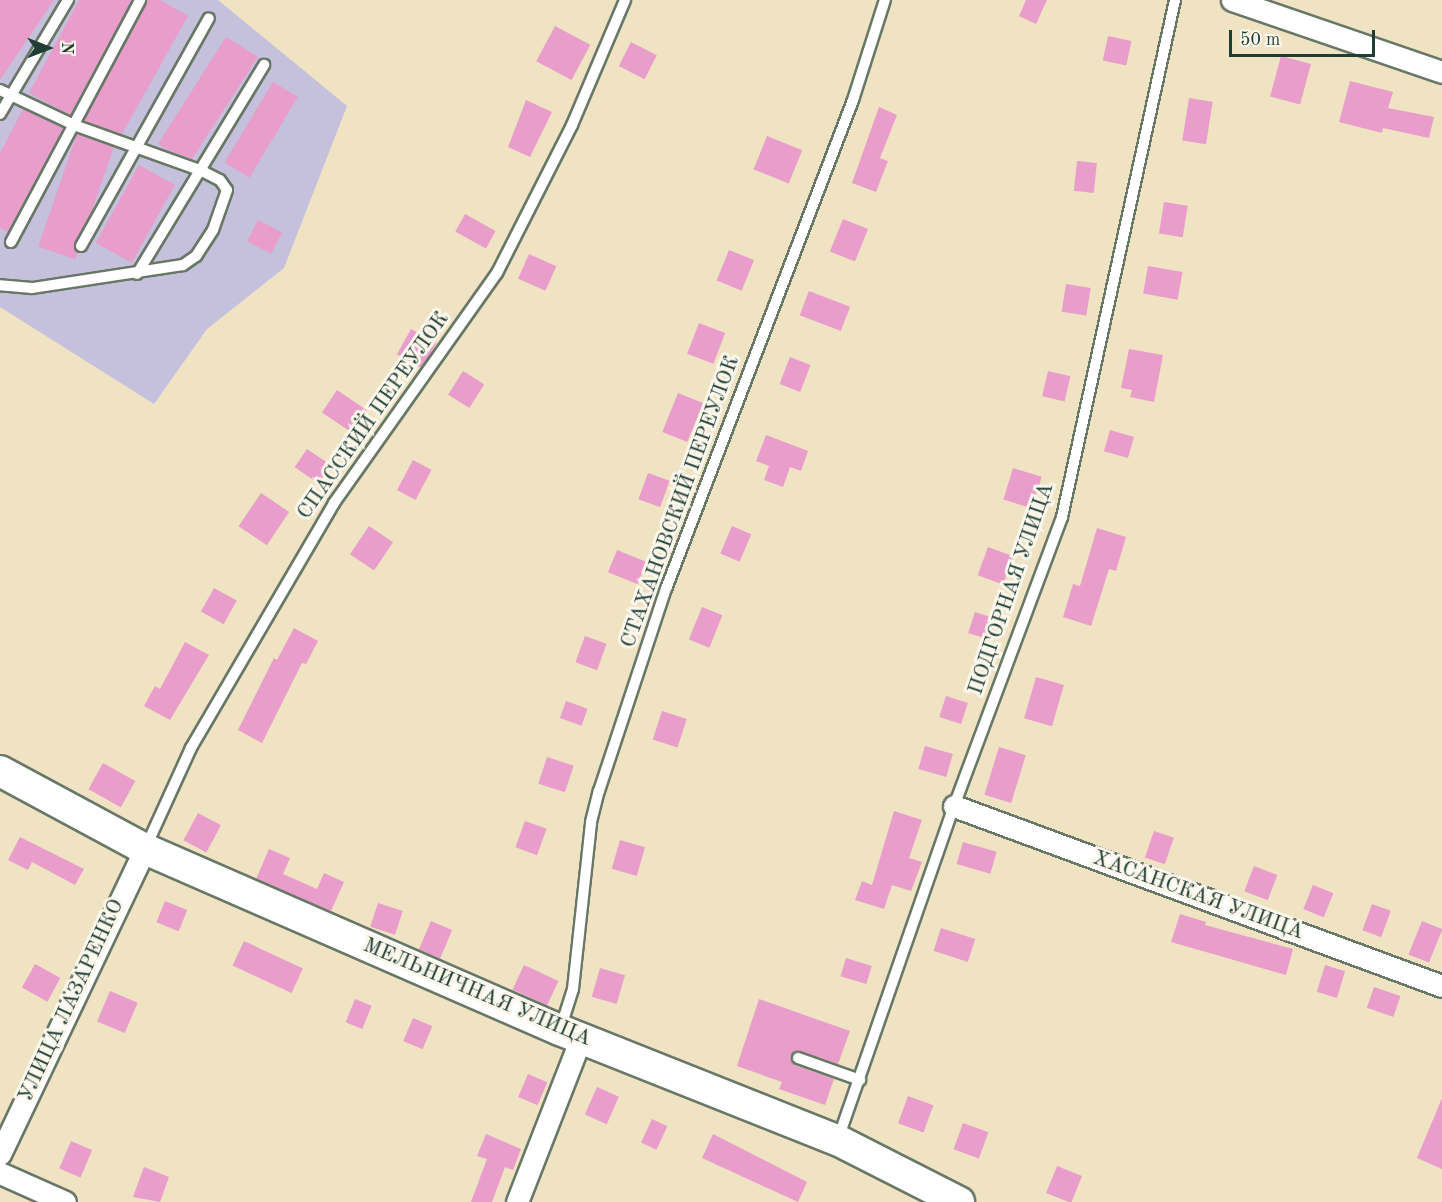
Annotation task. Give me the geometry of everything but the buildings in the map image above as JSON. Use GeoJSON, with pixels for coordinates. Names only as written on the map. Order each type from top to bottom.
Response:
{"type":"FeatureCollection","features":[{"type":"Feature","properties":{"kind":"main road","name":"МЕЛЬНИЧНАЯ УЛИЦА"},"geometry":{"type":"LineString","coordinates":[[0,771],[145,849],[571,1034],[837,1140],[959,1202]]}},
{"type":"Feature","properties":{"kind":"street"},"geometry":{"type":"LineString","coordinates":[[1232,0],[1442,72]]}},
{"type":"Feature","properties":{"kind":"street","name":"ХАСАНСКАЯ УЛИЦА"},"geometry":{"type":"LineString","coordinates":[[954,806],[1442,986]]}},
{"type":"Feature","properties":{"kind":"street","name":"УЛИЦА ЛАЗАРЕНКО"},"geometry":{"type":"LineString","coordinates":[[0,1154],[145,849]]}},
{"type":"Feature","properties":{"kind":"street"},"geometry":{"type":"LineString","coordinates":[[517,1202],[571,1034]]}},
{"type":"Feature","properties":{"kind":"street"},"geometry":{"type":"LineString","coordinates":[[0,1173],[65,1202]]}},
{"type":"Feature","properties":{"kind":"lane"},"geometry":{"type":"LineString","coordinates":[[0,114],[13,96],[68,0]]}},
{"type":"Feature","properties":{"kind":"lane"},"geometry":{"type":"LineString","coordinates":[[11,242],[140,0]]}},
{"type":"Feature","properties":{"kind":"lane","name":"СПАССКИЙ ПЕРЕУЛОК"},"geometry":{"type":"LineString","coordinates":[[145,849],[191,748],[328,513],[497,273],[572,124],[625,0]]}},
{"type":"Feature","properties":{"kind":"lane","name":"СТАХАНОВСКИЙ ПЕРЕУЛОК"},"geometry":{"type":"LineString","coordinates":[[571,1034],[573,989],[591,822],[599,791],[666,589],[853,100],[885,0]]}},
{"type":"Feature","properties":{"kind":"lane","name":"ПОДГОРНАЯ УЛИЦА"},"geometry":{"type":"LineString","coordinates":[[837,1140],[860,1080],[954,806],[1062,517],[1175,0]]}},
{"type":"Feature","properties":{"kind":"lane"},"geometry":{"type":"LineString","coordinates":[[81,246],[209,18]]}},
{"type":"Feature","properties":{"kind":"lane"},"geometry":{"type":"LineString","coordinates":[[137,274],[264,65]]}},
{"type":"Feature","properties":{"kind":"lane"},"geometry":{"type":"LineString","coordinates":[[0,90],[74,126],[200,170],[220,180],[227,190],[213,230],[196,256],[183,265],[137,274],[32,288],[0,285]]}},
{"type":"Feature","properties":{"kind":"lane"},"geometry":{"type":"LineString","coordinates":[[798,1058],[860,1080]]}},
{"type":"Feature","properties":{"kind":"shaded area"},"geometry":{"type":"Polygon","coordinates":[[[0,0],[218,0],[347,106],[284,268],[207,329],[154,404],[0,307],[0,0]]]}}]}
